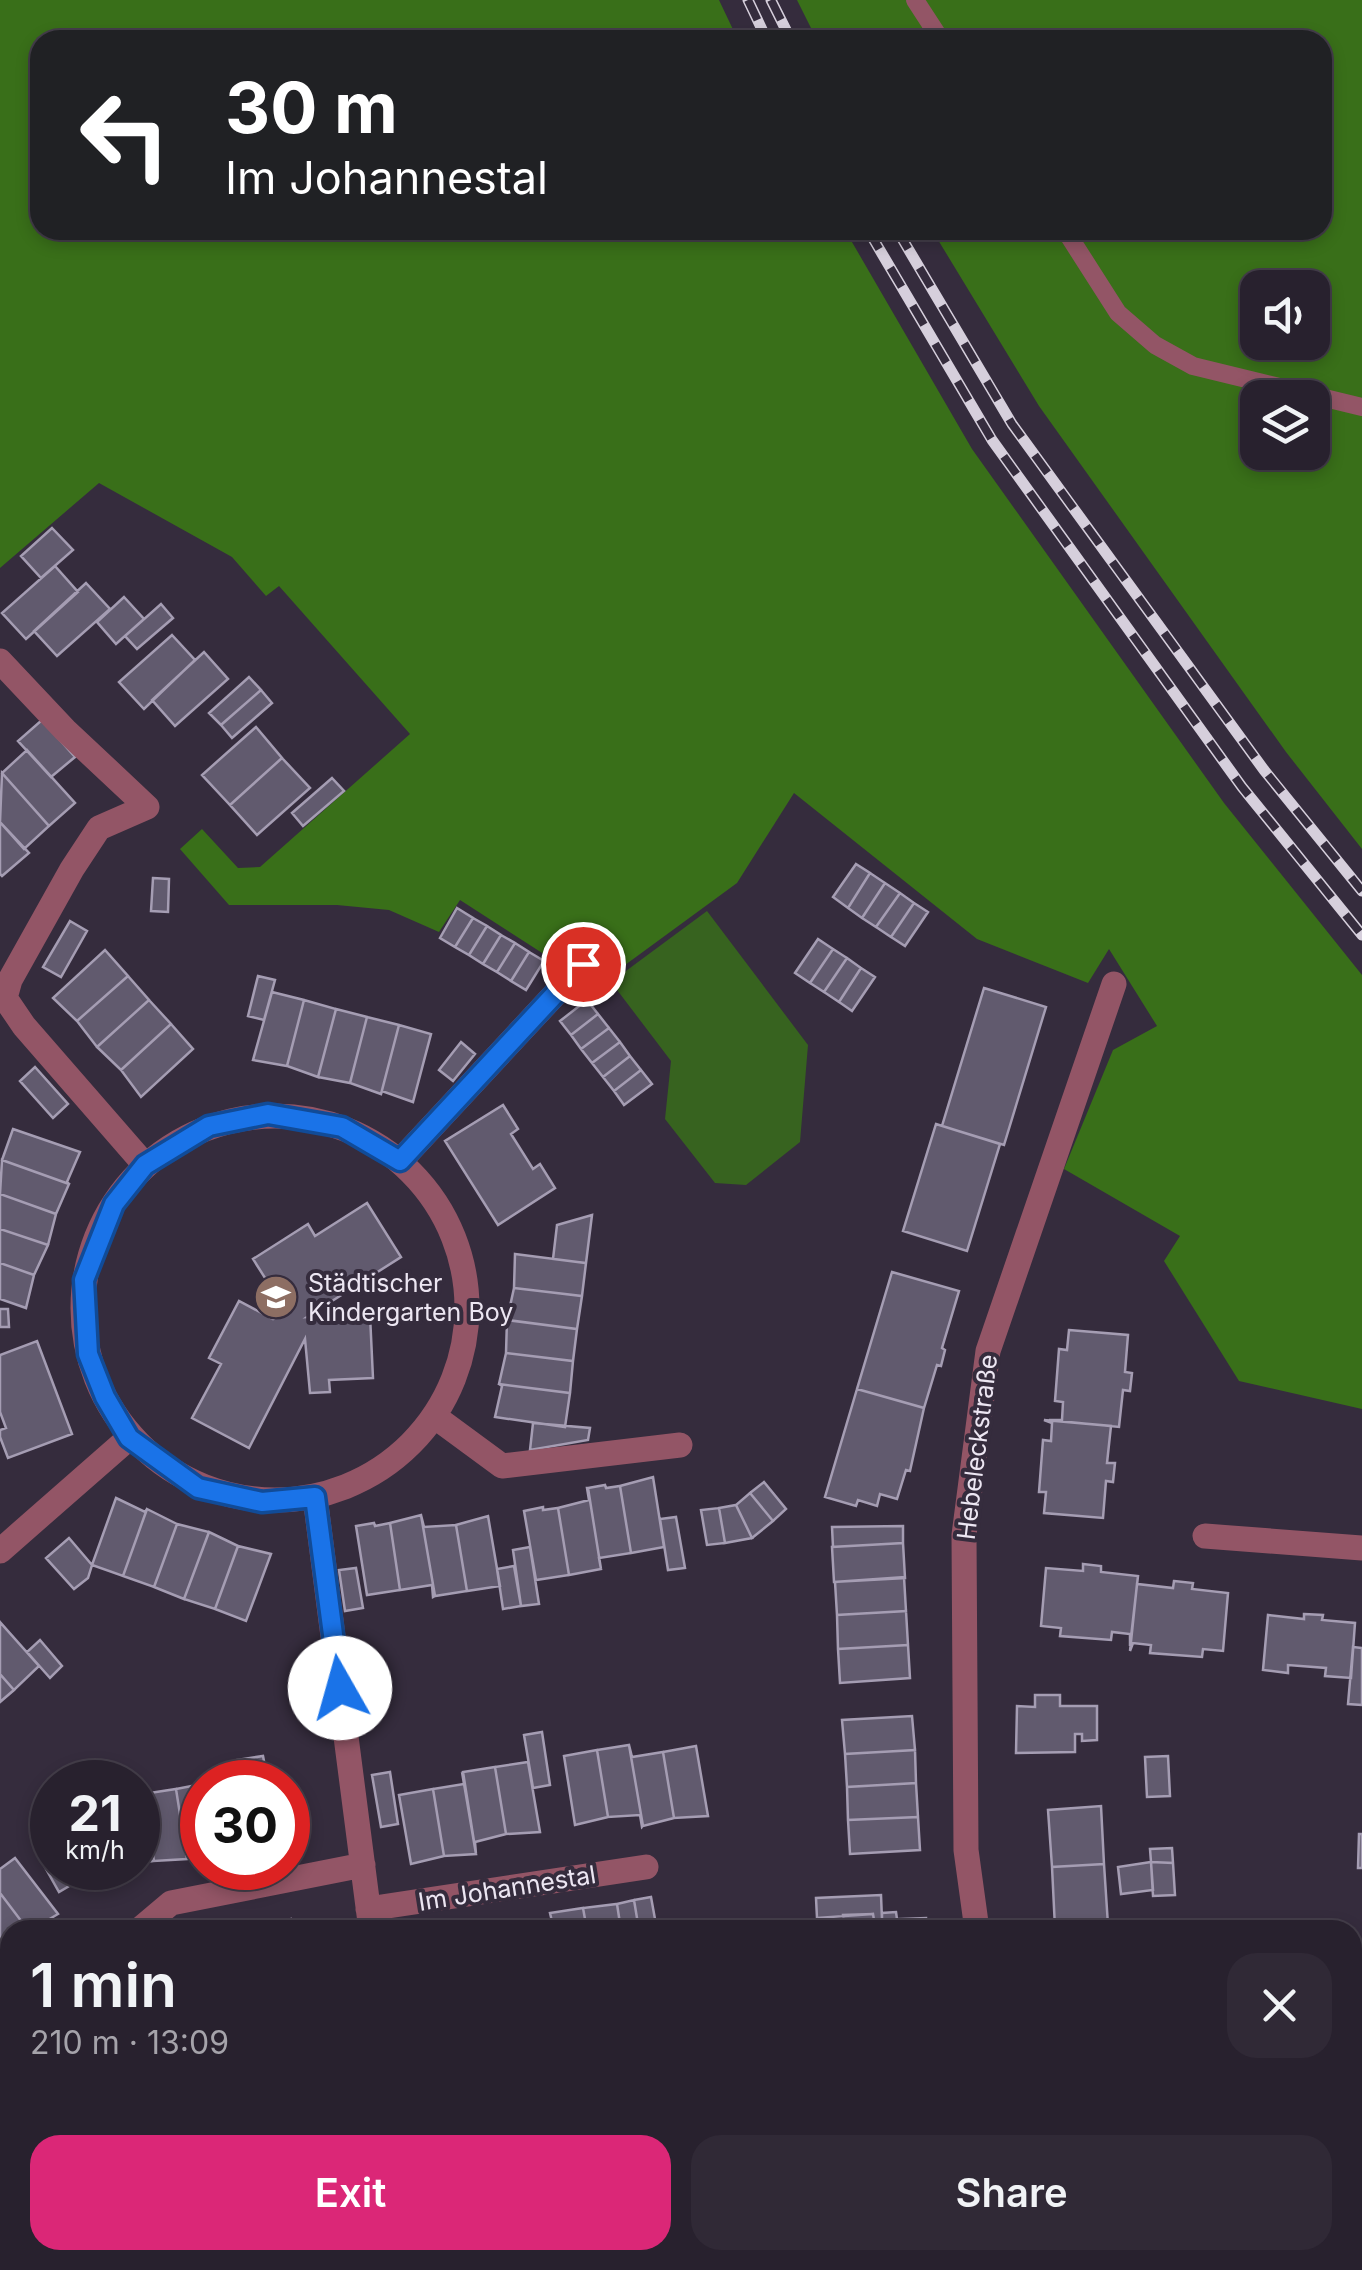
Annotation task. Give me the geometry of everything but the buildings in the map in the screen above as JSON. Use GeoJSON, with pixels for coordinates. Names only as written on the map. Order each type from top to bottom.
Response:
{"type":"FeatureCollection","features":[{"type":"Feature","properties":{"kind":"street"},"geometry":{"type":"LineString","coordinates":[[0,661],[65,730],[147,807],[99,828],[10,980],[5,998],[17,1018],[145,1165]]}},
{"type":"Feature","properties":{"kind":"street"},"geometry":{"type":"LineString","coordinates":[[400,1161],[583,964]]}},
{"type":"Feature","properties":{"kind":"street","name":"Hebeleckstraße"},"geometry":{"type":"LineString","coordinates":[[976,1920],[966,1850],[964,1535],[988,1352],[1114,984]]}},
{"type":"Feature","properties":{"kind":"street"},"geometry":{"type":"LineString","coordinates":[[268,1114],[342,1127],[400,1161],[442,1209],[470,1276],[464,1343],[434,1416],[384,1467],[315,1497],[262,1502],[198,1488],[129,1438],[105,1397],[88,1354],[84,1280],[114,1204],[145,1165],[209,1126],[268,1114]]}},
{"type":"Feature","properties":{"kind":"street"},"geometry":{"type":"LineString","coordinates":[[434,1416],[502,1466],[680,1446]]}},
{"type":"Feature","properties":{"kind":"street"},"geometry":{"type":"LineString","coordinates":[[0,1551],[129,1438]]}},
{"type":"Feature","properties":{"kind":"street","name":"Im Johannestal"},"geometry":{"type":"LineString","coordinates":[[315,1497],[370,1919],[646,1866]]}},
{"type":"Feature","properties":{"kind":"street"},"geometry":{"type":"LineString","coordinates":[[1205,1536],[1362,1548]]}},
{"type":"Feature","properties":{"kind":"street"},"geometry":{"type":"LineString","coordinates":[[151,1920],[171,1903],[363,1865]]}},
{"type":"Feature","properties":{"kind":"lane"},"geometry":{"type":"LineString","coordinates":[[915,0],[934,30]]}},
{"type":"Feature","properties":{"kind":"lane"},"geometry":{"type":"LineString","coordinates":[[1071,240],[1118,313],[1155,344],[1193,366],[1362,407]]}},
{"type":"Feature","properties":{"kind":"green space"},"geometry":{"type":"Polygon","coordinates":[[[0,0],[719,0],[733,30],[30,30],[30,240],[851,240],[972,449],[1224,803],[1362,975],[1362,1409],[1239,1381],[1164,1261],[1180,1236],[1064,1169],[1113,1050],[1157,1026],[1109,949],[1088,983],[977,939],[794,793],[737,883],[595,987],[460,900],[439,932],[389,910],[337,905],[229,905],[180,849],[202,829],[238,868],[260,867],[410,734],[279,586],[266,596],[232,557],[99,483],[0,568],[0,0]]]}},
{"type":"Feature","properties":{"kind":"green space"},"geometry":{"type":"Polygon","coordinates":[[[797,0],[1362,0],[1362,849],[1286,752],[1039,406],[938,240],[1332,240],[1332,30],[812,30],[797,0]]]}},
{"type":"Feature","properties":{"kind":"green space"},"geometry":{"type":"Polygon","coordinates":[[[707,911],[808,1045],[800,1142],[746,1185],[715,1183],[665,1119],[671,1061],[611,982],[707,911]]]}},
{"type":"Feature","properties":{"kind":"railway"},"geometry":{"type":"LineString","coordinates":[[748,0],[762,30]]}},
{"type":"Feature","properties":{"kind":"railway"},"geometry":{"type":"LineString","coordinates":[[771,0],[786,30]]}},
{"type":"Feature","properties":{"kind":"railway"},"geometry":{"type":"LineString","coordinates":[[874,240],[992,440],[1242,787],[1362,935]]}},
{"type":"Feature","properties":{"kind":"railway"},"geometry":{"type":"LineString","coordinates":[[903,240],[1012,424],[1264,770],[1362,891]]}},
{"type":"Feature","properties":{"kind":"place","name":"Städtischer Kindergarten Boy"},"geometry":{"type":"Point","coordinates":[276,1297]}},
{"type":"Feature","properties":{"kind":"route"},"geometry":{"type":"LineString","coordinates":[[340,1688],[315,1497],[262,1502],[198,1488],[129,1438],[105,1397],[88,1354],[84,1280],[114,1204],[145,1165],[209,1126],[268,1114],[342,1127],[400,1161],[583,964]]}}]}
